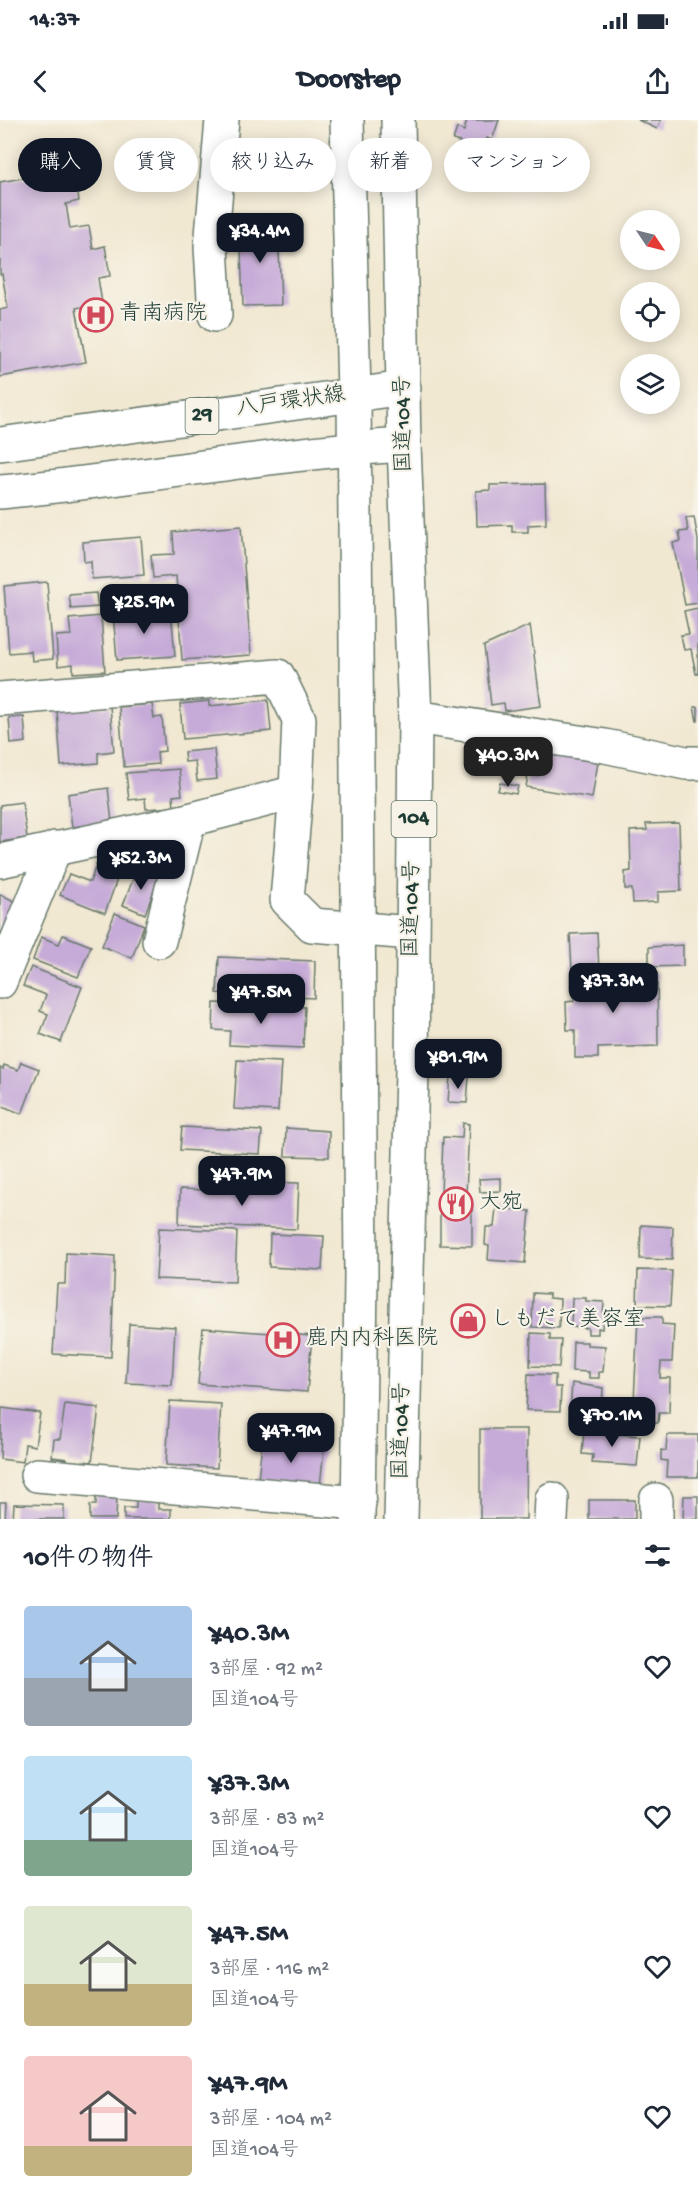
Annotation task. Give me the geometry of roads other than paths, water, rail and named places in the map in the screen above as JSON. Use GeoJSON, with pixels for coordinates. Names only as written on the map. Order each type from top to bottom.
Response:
{"type":"FeatureCollection","features":[{"type":"Feature","properties":{"kind":"main road"},"geometry":{"type":"LineString","coordinates":[[215,315],[211,247],[222,120]]}},
{"type":"Feature","properties":{"kind":"main road","name":"国道104号"},"geometry":{"type":"LineString","coordinates":[[347,120],[354,394],[361,1275],[359,1511]]}},
{"type":"Feature","properties":{"kind":"main road","name":"国道104号"},"geometry":{"type":"LineString","coordinates":[[398,120],[404,445],[415,717],[412,1071],[401,1519]]}},
{"type":"Feature","properties":{"kind":"main road","name":"八戸環状線"},"geometry":{"type":"LineString","coordinates":[[0,444],[404,388]]}},
{"type":"Feature","properties":{"kind":"main road","name":"29"},"geometry":{"type":"LineString","coordinates":[[0,492],[62,487],[354,448],[404,445]]}},
{"type":"Feature","properties":{"kind":"main road"},"geometry":{"type":"LineString","coordinates":[[0,699],[278,676],[299,719],[296,792],[287,900],[312,926],[412,933]]}},
{"type":"Feature","properties":{"kind":"main road"},"geometry":{"type":"LineString","coordinates":[[415,717],[604,746],[686,763],[698,763]]}},
{"type":"Feature","properties":{"kind":"main road"},"geometry":{"type":"LineString","coordinates":[[0,861],[189,820],[296,792]]}},
{"type":"Feature","properties":{"kind":"main road"},"geometry":{"type":"LineString","coordinates":[[159,941],[189,820]]}},
{"type":"Feature","properties":{"kind":"main road"},"geometry":{"type":"LineString","coordinates":[[0,982],[56,848]]}},
{"type":"Feature","properties":{"kind":"main road"},"geometry":{"type":"LineString","coordinates":[[37,1475],[359,1511]]}},
{"type":"Feature","properties":{"kind":"place","name":"青南病院"},"geometry":{"type":"Point","coordinates":[96,315]}},
{"type":"Feature","properties":{"kind":"place","name":"大宛"},"geometry":{"type":"Point","coordinates":[456,1204]}},
{"type":"Feature","properties":{"kind":"place","name":"しもだて美容室"},"geometry":{"type":"Point","coordinates":[468,1321]}},
{"type":"Feature","properties":{"kind":"place","name":"鹿内内科医院"},"geometry":{"type":"Point","coordinates":[283,1340]}}]}
